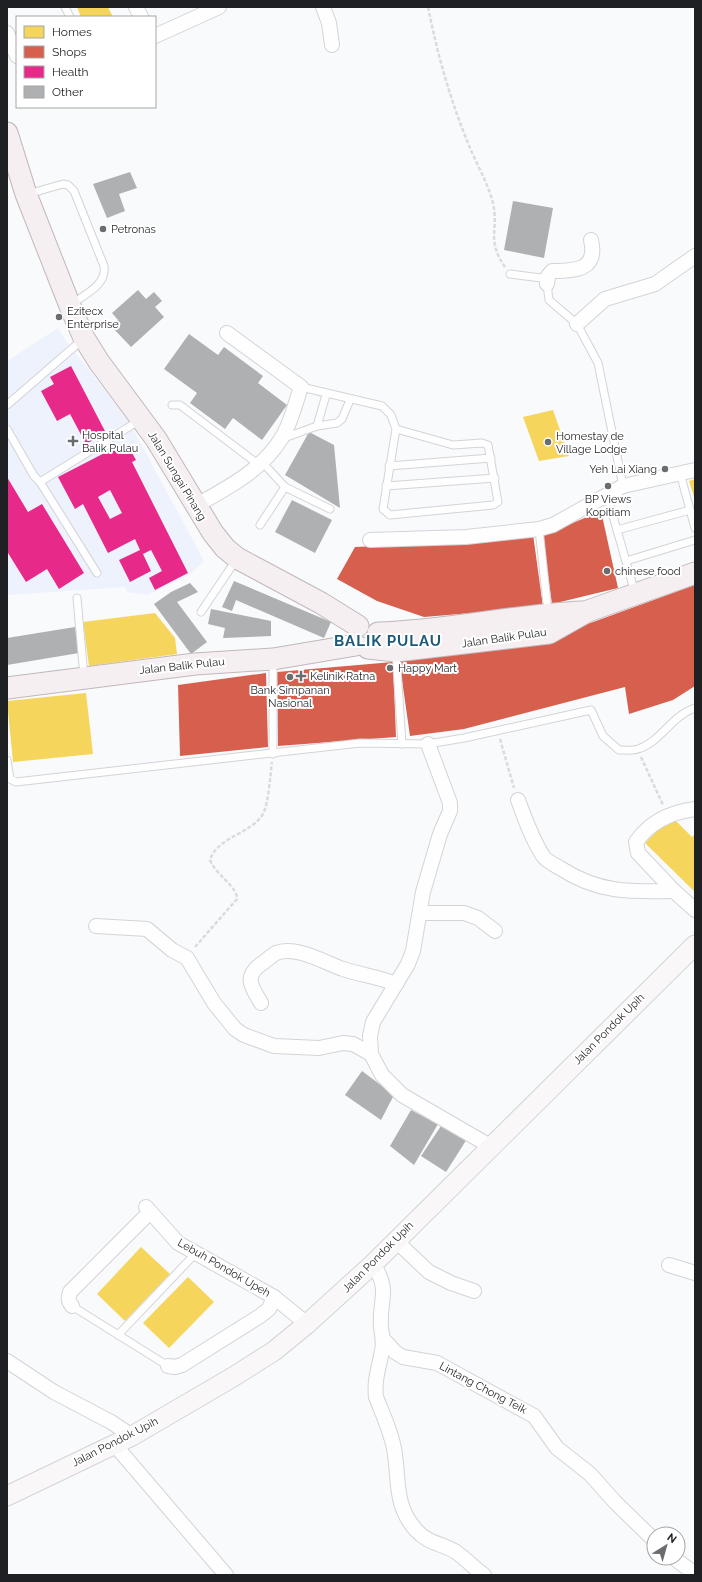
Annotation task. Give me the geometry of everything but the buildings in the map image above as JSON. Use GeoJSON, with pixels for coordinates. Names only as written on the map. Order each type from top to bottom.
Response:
{"type":"FeatureCollection","features":[{"type":"Feature","properties":{"kind":"main road","name":"Jalan Sungai Pinang"},"geometry":{"type":"LineString","coordinates":[[7,133],[26,194],[84,338],[99,362],[142,419],[195,506],[224,548],[237,558],[321,603],[365,638]]}},
{"type":"Feature","properties":{"kind":"main road","name":"Jalan Balik Pulau"},"geometry":{"type":"LineString","coordinates":[[365,638],[396,651],[548,633],[588,612],[695,573]]}},
{"type":"Feature","properties":{"kind":"main road","name":"Jalan Balik Pulau"},"geometry":{"type":"LineString","coordinates":[[7,688],[194,664],[273,659],[365,638],[405,632],[548,614],[588,612]]}},
{"type":"Feature","properties":{"kind":"main road","name":"Jalan Pondok Upih"},"geometry":{"type":"LineString","coordinates":[[7,1496],[132,1436],[233,1377],[274,1351],[307,1324],[373,1264],[395,1240],[695,945]]}},
{"type":"Feature","properties":{"kind":"street"},"geometry":{"type":"LineString","coordinates":[[136,7],[140,16]]}},
{"type":"Feature","properties":{"kind":"street"},"geometry":{"type":"LineString","coordinates":[[156,36],[219,7]]}},
{"type":"Feature","properties":{"kind":"street"},"geometry":{"type":"LineString","coordinates":[[323,7],[329,23],[332,45]]}},
{"type":"Feature","properties":{"kind":"street"},"geometry":{"type":"LineString","coordinates":[[547,284],[548,276],[552,271],[575,271],[588,263],[593,251],[591,240]]}},
{"type":"Feature","properties":{"kind":"street"},"geometry":{"type":"LineString","coordinates":[[577,324],[605,300],[654,284],[695,256]]}},
{"type":"Feature","properties":{"kind":"street"},"geometry":{"type":"LineString","coordinates":[[195,506],[248,475],[261,463],[281,439],[301,388],[227,333]]}},
{"type":"Feature","properties":{"kind":"street"},"geometry":{"type":"LineString","coordinates":[[370,540],[466,537],[539,529],[553,525],[623,486],[695,470]]}},
{"type":"Feature","properties":{"kind":"street"},"geometry":{"type":"LineString","coordinates":[[428,744],[450,803],[450,811],[440,834],[423,892],[413,951],[408,964],[373,1022],[370,1036],[371,1054],[382,1075],[402,1095],[490,1146]]}},
{"type":"Feature","properties":{"kind":"street"},"geometry":{"type":"LineString","coordinates":[[518,800],[543,857],[576,878],[607,889],[633,892],[674,891]]}},
{"type":"Feature","properties":{"kind":"street"},"geometry":{"type":"LineString","coordinates":[[695,809],[667,815],[643,832],[636,842],[638,853],[674,891],[695,910]]}},
{"type":"Feature","properties":{"kind":"street"},"geometry":{"type":"LineString","coordinates":[[420,913],[464,913],[478,918],[495,931]]}},
{"type":"Feature","properties":{"kind":"street"},"geometry":{"type":"LineString","coordinates":[[96,926],[147,929],[172,950],[187,958],[214,1003],[235,1029],[244,1035],[274,1046],[318,1048],[343,1043],[353,1044],[371,1054]]}},
{"type":"Feature","properties":{"kind":"street"},"geometry":{"type":"LineString","coordinates":[[261,1003],[251,984],[250,976],[255,969],[276,953],[291,952],[317,958],[342,969],[383,979],[396,984]]}},
{"type":"Feature","properties":{"kind":"street","name":"Lebuh Pondok Upeh"},"geometry":{"type":"LineString","coordinates":[[72,1306],[68,1297],[70,1292],[148,1210],[178,1243],[195,1254],[274,1297],[307,1324]]}},
{"type":"Feature","properties":{"kind":"street"},"geometry":{"type":"LineString","coordinates":[[395,1240],[429,1272],[451,1283],[474,1291]]}},
{"type":"Feature","properties":{"kind":"street"},"geometry":{"type":"LineString","coordinates":[[373,1264],[380,1274],[384,1286],[381,1326],[384,1340],[375,1387],[376,1397],[395,1456],[396,1483],[400,1499],[408,1519],[415,1530],[432,1543],[456,1552],[484,1575]]}},
{"type":"Feature","properties":{"kind":"street"},"geometry":{"type":"LineString","coordinates":[[669,1265],[695,1273]]}},
{"type":"Feature","properties":{"kind":"street"},"geometry":{"type":"LineString","coordinates":[[168,1366],[175,1367],[182,1365],[260,1316],[269,1309],[274,1297]]}},
{"type":"Feature","properties":{"kind":"street","name":"Lintang Chong Teik"},"geometry":{"type":"LineString","coordinates":[[384,1340],[395,1352],[403,1357],[437,1363],[534,1416],[557,1448],[590,1474],[646,1532]]}},
{"type":"Feature","properties":{"kind":"street"},"geometry":{"type":"LineString","coordinates":[[7,1361],[54,1392],[111,1422],[132,1436]]}},
{"type":"Feature","properties":{"kind":"street"},"geometry":{"type":"LineString","coordinates":[[114,1444],[226,1575]]}},
{"type":"Feature","properties":{"kind":"street"},"geometry":{"type":"LineString","coordinates":[[684,1566],[695,1574]]}},
{"type":"Feature","properties":{"kind":"lane"},"geometry":{"type":"LineString","coordinates":[[65,7],[70,16]]}},
{"type":"Feature","properties":{"kind":"lane"},"geometry":{"type":"LineString","coordinates":[[26,194],[63,184],[68,185],[74,191],[104,266],[105,272],[101,283],[70,306]]}},
{"type":"Feature","properties":{"kind":"lane"},"geometry":{"type":"LineString","coordinates":[[510,274],[540,278],[547,284],[549,300],[577,324],[598,363],[623,486]]}},
{"type":"Feature","properties":{"kind":"lane"},"geometry":{"type":"LineString","coordinates":[[7,405],[84,338]]}},
{"type":"Feature","properties":{"kind":"lane"},"geometry":{"type":"LineString","coordinates":[[301,388],[326,395],[382,406],[392,415],[396,429],[383,509],[390,514],[493,505],[499,499],[490,447],[486,444],[453,445],[396,429]]}},
{"type":"Feature","properties":{"kind":"lane"},"geometry":{"type":"LineString","coordinates":[[317,426],[326,395]]}},
{"type":"Feature","properties":{"kind":"lane"},"geometry":{"type":"LineString","coordinates":[[281,439],[317,426],[340,422],[350,400]]}},
{"type":"Feature","properties":{"kind":"lane"},"geometry":{"type":"LineString","coordinates":[[172,405],[180,405],[261,463],[285,487],[330,509]]}},
{"type":"Feature","properties":{"kind":"lane"},"geometry":{"type":"LineString","coordinates":[[40,482],[142,419]]}},
{"type":"Feature","properties":{"kind":"lane"},"geometry":{"type":"LineString","coordinates":[[7,429],[34,476],[40,482],[97,573]]}},
{"type":"Feature","properties":{"kind":"lane"},"geometry":{"type":"LineString","coordinates":[[389,466],[491,458]]}},
{"type":"Feature","properties":{"kind":"lane"},"geometry":{"type":"LineString","coordinates":[[680,473],[695,528]]}},
{"type":"Feature","properties":{"kind":"lane"},"geometry":{"type":"LineString","coordinates":[[386,486],[495,478]]}},
{"type":"Feature","properties":{"kind":"lane"},"geometry":{"type":"LineString","coordinates":[[260,525],[285,487]]}},
{"type":"Feature","properties":{"kind":"lane"},"geometry":{"type":"LineString","coordinates":[[607,495],[635,594]]}},
{"type":"Feature","properties":{"kind":"lane"},"geometry":{"type":"LineString","coordinates":[[617,530],[690,510]]}},
{"type":"Feature","properties":{"kind":"lane"},"geometry":{"type":"LineString","coordinates":[[539,529],[548,614]]}},
{"type":"Feature","properties":{"kind":"lane"},"geometry":{"type":"LineString","coordinates":[[626,561],[695,540]]}},
{"type":"Feature","properties":{"kind":"lane"},"geometry":{"type":"LineString","coordinates":[[201,612],[237,558]]}},
{"type":"Feature","properties":{"kind":"lane"},"geometry":{"type":"LineString","coordinates":[[77,598],[84,677]]}},
{"type":"Feature","properties":{"kind":"lane"},"geometry":{"type":"LineString","coordinates":[[396,651],[402,744]]}},
{"type":"Feature","properties":{"kind":"lane"},"geometry":{"type":"LineString","coordinates":[[273,659],[273,754]]}},
{"type":"Feature","properties":{"kind":"lane"},"geometry":{"type":"LineString","coordinates":[[7,760],[10,779],[16,782],[360,743],[428,744],[497,731],[591,710],[603,736],[608,741],[619,750],[637,750],[646,745],[685,711],[695,708]]}},
{"type":"Feature","properties":{"kind":"lane"},"geometry":{"type":"LineString","coordinates":[[118,1335],[195,1254]]}},
{"type":"Feature","properties":{"kind":"lane"},"geometry":{"type":"LineString","coordinates":[[72,1306],[168,1366]]}},
{"type":"Feature","properties":{"kind":"path"},"geometry":{"type":"LineString","coordinates":[[428,7],[449,92],[466,138],[486,182],[493,204],[493,244],[500,260],[510,274]]}},
{"type":"Feature","properties":{"kind":"path"},"geometry":{"type":"LineString","coordinates":[[497,731],[518,800]]}},
{"type":"Feature","properties":{"kind":"path"},"geometry":{"type":"LineString","coordinates":[[637,750],[667,815]]}},
{"type":"Feature","properties":{"kind":"path"},"geometry":{"type":"LineString","coordinates":[[187,958],[202,938],[237,899],[235,890],[213,868],[210,860],[216,849],[256,821],[263,814],[273,754]]}},
{"type":"Feature","properties":{"kind":"shaded area","name":"Hospital Balik Pulau"},"geometry":{"type":"Polygon","coordinates":[[[58,328],[65,340],[127,418],[204,561],[189,575],[147,595],[127,592],[125,587],[7,595],[7,361],[58,328]]]}},
{"type":"Feature","properties":{"kind":"place","name":"Petronas"},"geometry":{"type":"Point","coordinates":[103,229]}},
{"type":"Feature","properties":{"kind":"place","name":"Ezitecx Enterprise"},"geometry":{"type":"Point","coordinates":[59,317]}},
{"type":"Feature","properties":{"kind":"place","name":"Hospital Balik Pulau"},"geometry":{"type":"Point","coordinates":[73,441]}},
{"type":"Feature","properties":{"kind":"place","name":"Homestay de Village Lodge"},"geometry":{"type":"Point","coordinates":[548,442]}},
{"type":"Feature","properties":{"kind":"place","name":"Yeh Lai Xiang"},"geometry":{"type":"Point","coordinates":[665,469]}},
{"type":"Feature","properties":{"kind":"place","name":"BP Views Kopitiam"},"geometry":{"type":"Point","coordinates":[608,486]}},
{"type":"Feature","properties":{"kind":"place","name":"chinese food"},"geometry":{"type":"Point","coordinates":[607,571]}},
{"type":"Feature","properties":{"kind":"place","name":"Happy Mart"},"geometry":{"type":"Point","coordinates":[390,668]}},
{"type":"Feature","properties":{"kind":"place","name":"Kelinik Ratna"},"geometry":{"type":"Point","coordinates":[301,676]}},
{"type":"Feature","properties":{"kind":"place","name":"Bank Simpanan Nasional"},"geometry":{"type":"Point","coordinates":[290,677]}},
{"type":"Feature","properties":{"kind":"district","name":"BALIK PULAU"},"geometry":{"type":"Point","coordinates":[388,641]}}]}
